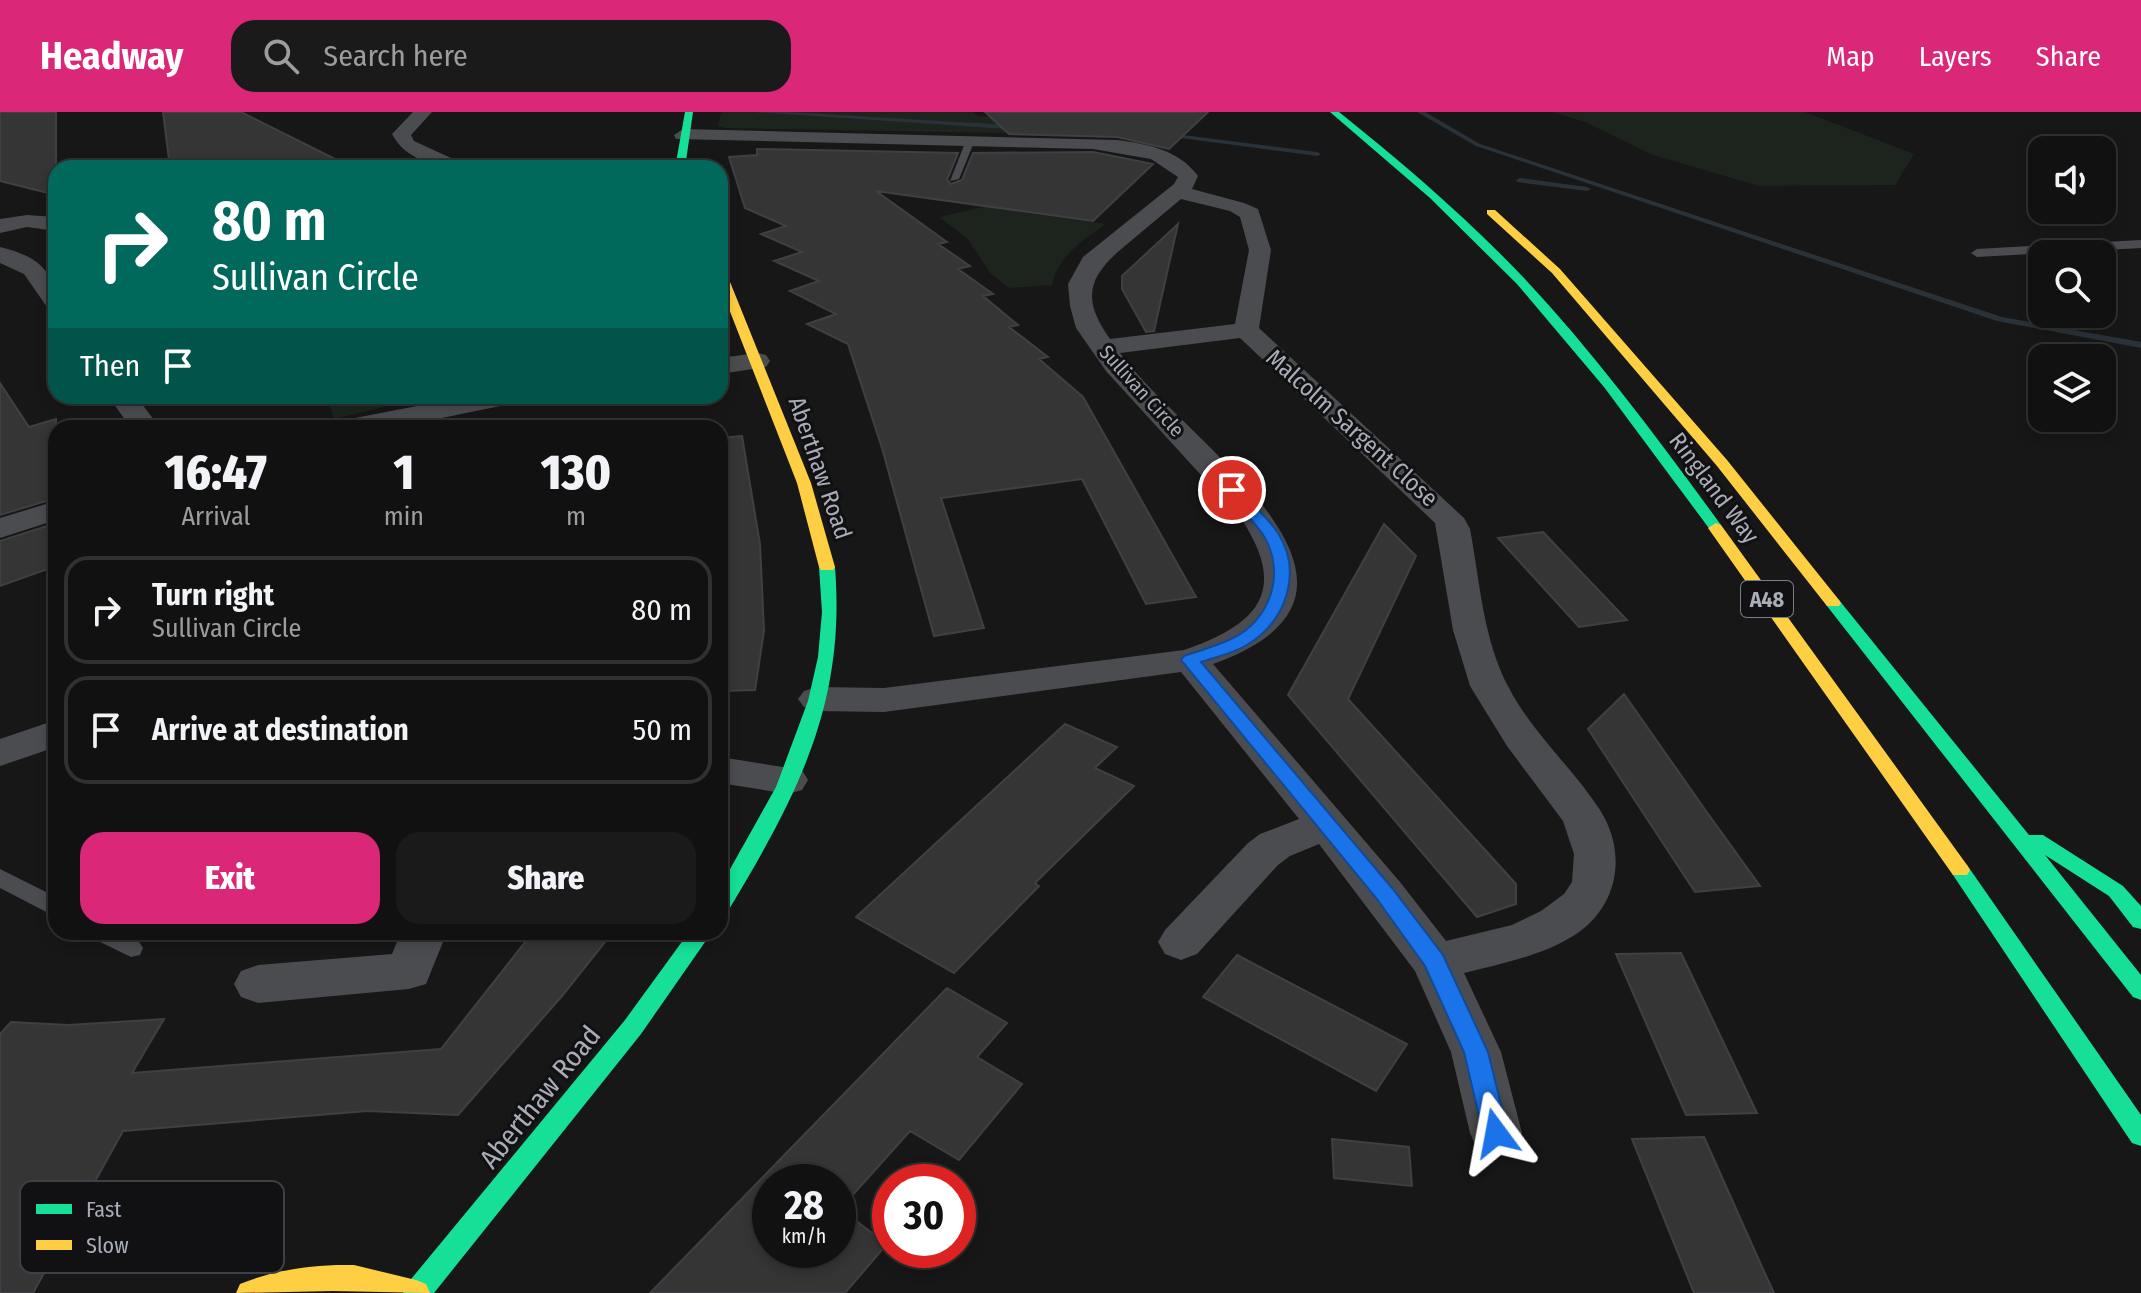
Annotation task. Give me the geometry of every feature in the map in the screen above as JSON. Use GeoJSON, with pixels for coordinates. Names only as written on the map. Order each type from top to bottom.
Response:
{"type":"FeatureCollection","features":[{"type":"Feature","properties":{"kind":"main road","name":"Ringland Way"},"geometry":{"type":"LineString","coordinates":[[1334,112],[1448,210],[1509,269],[1612,390],[1771,604],[2014,944],[2141,1135]]}},
{"type":"Feature","properties":{"kind":"main road"},"geometry":{"type":"LineString","coordinates":[[681,160],[686,123]]}},
{"type":"Feature","properties":{"kind":"main road","name":"Ringland Way"},"geometry":{"type":"LineString","coordinates":[[1472,196],[1556,271],[1643,369],[1722,463],[2141,991]]}},
{"type":"Feature","properties":{"kind":"main road","name":"Aberthaw Road"},"geometry":{"type":"LineString","coordinates":[[728,291],[806,486],[822,542],[829,609],[817,699],[788,780],[765,832],[728,892]]}},
{"type":"Feature","properties":{"kind":"main road","name":"Ringland Way"},"geometry":{"type":"LineString","coordinates":[[2007,822],[2116,891],[2141,921]]}},
{"type":"Feature","properties":{"kind":"main road","name":"Aberthaw Road"},"geometry":{"type":"LineString","coordinates":[[250,1293],[264,1287],[333,1276],[394,1282],[416,1293],[614,1051],[695,940]]}},
{"type":"Feature","properties":{"kind":"street"},"geometry":{"type":"LineString","coordinates":[[423,112],[401,134],[407,145],[440,160]]}},
{"type":"Feature","properties":{"kind":"street"},"geometry":{"type":"LineString","coordinates":[[686,123],[970,140],[1028,132],[1154,155],[1185,171],[1187,182],[1177,192]]}},
{"type":"Feature","properties":{"kind":"street","name":"Malcolm Sargent Close"},"geometry":{"type":"LineString","coordinates":[[1177,192],[1237,207],[1253,219],[1260,250],[1246,330]]}},
{"type":"Feature","properties":{"kind":"street","name":"Sullivan Circle"},"geometry":{"type":"LineString","coordinates":[[817,699],[884,700],[1190,660],[1239,642],[1271,614],[1283,575],[1281,559],[1270,533],[1102,348],[1084,318],[1080,284],[1084,273],[1101,251],[1177,192]]}},
{"type":"Feature","properties":{"kind":"street"},"geometry":{"type":"LineString","coordinates":[[0,226],[27,221],[48,223]]}},
{"type":"Feature","properties":{"kind":"street"},"geometry":{"type":"LineString","coordinates":[[0,254],[48,277]]}},
{"type":"Feature","properties":{"kind":"street","name":"Malcolm Sargent Close"},"geometry":{"type":"LineString","coordinates":[[1102,348],[1246,330]]}},
{"type":"Feature","properties":{"kind":"street","name":"Malcolm Sargent Close"},"geometry":{"type":"LineString","coordinates":[[1246,330],[1448,518],[1454,529],[1477,654],[1488,685],[1506,716],[1583,817],[1591,833],[1596,851],[1596,870],[1590,890],[1560,924],[1513,944],[1435,962]]}},
{"type":"Feature","properties":{"kind":"street"},"geometry":{"type":"LineString","coordinates":[[728,365],[757,361]]}},
{"type":"Feature","properties":{"kind":"street"},"geometry":{"type":"LineString","coordinates":[[390,420],[470,404]]}},
{"type":"Feature","properties":{"kind":"street"},"geometry":{"type":"LineString","coordinates":[[0,528],[48,513]]}},
{"type":"Feature","properties":{"kind":"street"},"geometry":{"type":"LineString","coordinates":[[1190,660],[1327,824],[1435,962],[1476,1052],[1496,1133]]}},
{"type":"Feature","properties":{"kind":"street"},"geometry":{"type":"LineString","coordinates":[[3,746],[48,735]]}},
{"type":"Feature","properties":{"kind":"street"},"geometry":{"type":"LineString","coordinates":[[728,771],[788,780]]}},
{"type":"Feature","properties":{"kind":"street"},"geometry":{"type":"LineString","coordinates":[[1181,942],[1263,854],[1275,845],[1327,824]]}},
{"type":"Feature","properties":{"kind":"street"},"geometry":{"type":"LineString","coordinates":[[258,984],[409,971],[421,940]]}},
{"type":"Feature","properties":{"kind":"lane"},"geometry":{"type":"LineString","coordinates":[[954,179],[970,140]]}},
{"type":"Feature","properties":{"kind":"lane"},"geometry":{"type":"LineString","coordinates":[[1977,253],[2141,244]]}},
{"type":"Feature","properties":{"kind":"lane"},"geometry":{"type":"LineString","coordinates":[[0,877],[48,904]]}},
{"type":"Feature","properties":{"kind":"lane"},"geometry":{"type":"LineString","coordinates":[[116,940],[131,948]]}},
{"type":"Feature","properties":{"kind":"shaded area"},"geometry":{"type":"Polygon","coordinates":[[[721,112],[973,112],[978,116],[1019,118],[1009,132],[1003,133],[725,128],[718,126],[721,112]]]}},
{"type":"Feature","properties":{"kind":"shaded area"},"geometry":{"type":"Polygon","coordinates":[[[1553,112],[1805,112],[1914,154],[1895,185],[1759,186],[1653,155],[1585,122],[1553,112]]]}},
{"type":"Feature","properties":{"kind":"shaded area"},"geometry":{"type":"Polygon","coordinates":[[[983,207],[1106,224],[1065,257],[1052,285],[1009,288],[990,273],[968,239],[939,217],[983,207]]]}},
{"type":"Feature","properties":{"kind":"shaded area"},"geometry":{"type":"Polygon","coordinates":[[[329,404],[396,404],[334,419],[329,404]]]}},
{"type":"Feature","properties":{"kind":"building"},"geometry":{"type":"Polygon","coordinates":[[[0,112],[56,112],[56,160],[48,160],[48,193],[0,181],[0,112]]]}},
{"type":"Feature","properties":{"kind":"building"},"geometry":{"type":"Polygon","coordinates":[[[163,112],[241,112],[337,160],[169,160],[163,112]]]}},
{"type":"Feature","properties":{"kind":"building"},"geometry":{"type":"Polygon","coordinates":[[[985,112],[1208,112],[1169,149],[1117,137],[1009,134],[985,112]]]}},
{"type":"Feature","properties":{"kind":"building"},"geometry":{"type":"Polygon","coordinates":[[[757,149],[958,153],[947,180],[951,184],[962,180],[973,153],[1093,152],[1153,164],[1093,221],[876,191],[947,242],[938,244],[970,266],[958,269],[993,294],[983,296],[1018,325],[1009,327],[1048,357],[1039,359],[1083,397],[1196,597],[1146,604],[1082,479],[941,498],[984,628],[934,636],[882,448],[848,344],[807,324],[836,314],[790,291],[819,281],[774,261],[802,252],[761,234],[786,226],[745,208],[729,157],[757,155],[757,149]]]}},
{"type":"Feature","properties":{"kind":"building"},"geometry":{"type":"Polygon","coordinates":[[[1178,224],[1154,331],[1146,332],[1122,289],[1122,276],[1178,224]]]}},
{"type":"Feature","properties":{"kind":"building"},"geometry":{"type":"Polygon","coordinates":[[[0,383],[29,427],[48,421],[48,500],[0,515],[0,383]]]}},
{"type":"Feature","properties":{"kind":"building"},"geometry":{"type":"Polygon","coordinates":[[[742,436],[760,544],[764,631],[755,690],[728,691],[728,437],[742,436]]]}},
{"type":"Feature","properties":{"kind":"building"},"geometry":{"type":"Polygon","coordinates":[[[1384,524],[1416,556],[1348,699],[1516,884],[1516,904],[1477,917],[1288,695],[1384,524]]]}},
{"type":"Feature","properties":{"kind":"building"},"geometry":{"type":"Polygon","coordinates":[[[48,526],[48,569],[0,586],[0,541],[48,526]]]}},
{"type":"Feature","properties":{"kind":"building"},"geometry":{"type":"Polygon","coordinates":[[[1543,532],[1627,620],[1579,627],[1498,538],[1543,532]]]}},
{"type":"Feature","properties":{"kind":"building"},"geometry":{"type":"Polygon","coordinates":[[[1624,694],[1760,886],[1695,892],[1588,729],[1624,694]]]}},
{"type":"Feature","properties":{"kind":"building"},"geometry":{"type":"Polygon","coordinates":[[[1065,724],[1117,747],[1095,768],[1134,786],[1035,883],[1039,886],[954,973],[856,917],[1065,724]]]}},
{"type":"Feature","properties":{"kind":"building"},"geometry":{"type":"Polygon","coordinates":[[[527,940],[607,940],[458,1115],[368,1111],[123,1131],[95,1181],[20,1181],[20,1273],[44,1273],[33,1293],[0,1293],[0,1034],[11,1022],[68,1025],[164,1019],[132,1073],[441,1049],[527,940]]]}},
{"type":"Feature","properties":{"kind":"building"},"geometry":{"type":"Polygon","coordinates":[[[1681,953],[1757,1113],[1686,1115],[1616,954],[1681,953]]]}},
{"type":"Feature","properties":{"kind":"building"},"geometry":{"type":"Polygon","coordinates":[[[1237,955],[1407,1044],[1376,1091],[1203,997],[1237,955]]]}},
{"type":"Feature","properties":{"kind":"building"},"geometry":{"type":"Polygon","coordinates":[[[947,988],[1007,1023],[977,1057],[1022,1084],[959,1160],[910,1131],[880,1164],[872,1164],[872,1173],[856,1191],[856,1164],[776,1164],[947,988]]]}},
{"type":"Feature","properties":{"kind":"building"},"geometry":{"type":"Polygon","coordinates":[[[1704,1137],[1774,1293],[1694,1293],[1632,1139],[1704,1137]]]}},
{"type":"Feature","properties":{"kind":"building"},"geometry":{"type":"Polygon","coordinates":[[[1332,1139],[1409,1147],[1412,1186],[1334,1178],[1332,1139]]]}},
{"type":"Feature","properties":{"kind":"building"},"geometry":{"type":"Polygon","coordinates":[[[752,1188],[752,1268],[856,1268],[856,1221],[872,1233],[872,1262],[845,1293],[650,1293],[752,1188]]]}},
{"type":"Feature","properties":{"kind":"waterway"},"geometry":{"type":"LineString","coordinates":[[756,112],[1008,127]]}},
{"type":"Feature","properties":{"kind":"waterway"},"geometry":{"type":"LineString","coordinates":[[1420,112],[1478,145],[2000,319],[2141,345]]}},
{"type":"Feature","properties":{"kind":"waterway"},"geometry":{"type":"LineString","coordinates":[[1167,135],[1317,154]]}},
{"type":"Feature","properties":{"kind":"waterway"},"geometry":{"type":"LineString","coordinates":[[1520,180],[1587,189]]}},
{"type":"Feature","properties":{"kind":"traffic: fast"},"geometry":{"type":"LineString","coordinates":[[681,160],[689,112]]}},
{"type":"Feature","properties":{"kind":"traffic: fast"},"geometry":{"type":"LineString","coordinates":[[1334,112],[1433,195],[1521,281],[1608,384],[1716,528]]}},
{"type":"Feature","properties":{"kind":"traffic: fast"},"geometry":{"type":"LineString","coordinates":[[728,892],[765,828],[804,745],[827,657],[830,612],[827,567]]}},
{"type":"Feature","properties":{"kind":"traffic: fast"},"geometry":{"type":"LineString","coordinates":[[1833,603],[2141,991]]}},
{"type":"Feature","properties":{"kind":"traffic: fast"},"geometry":{"type":"LineString","coordinates":[[2036,840],[2116,891],[2141,921]]}},
{"type":"Feature","properties":{"kind":"traffic: fast"},"geometry":{"type":"LineString","coordinates":[[1960,870],[2141,1135]]}},
{"type":"Feature","properties":{"kind":"traffic: fast"},"geometry":{"type":"LineString","coordinates":[[417,1293],[633,1027],[695,940]]}},
{"type":"Feature","properties":{"kind":"traffic: slow"},"geometry":{"type":"LineString","coordinates":[[1491,212],[1556,271],[1722,463],[1833,603]]}},
{"type":"Feature","properties":{"kind":"traffic: slow"},"geometry":{"type":"LineString","coordinates":[[728,292],[804,483],[827,567]]}},
{"type":"Feature","properties":{"kind":"traffic: slow"},"geometry":{"type":"LineString","coordinates":[[1716,528],[1960,870]]}},
{"type":"Feature","properties":{"kind":"traffic: slow"},"geometry":{"type":"LineString","coordinates":[[250,1293],[292,1282],[333,1278],[375,1281],[416,1293]]}},
{"type":"Feature","properties":{"kind":"route"},"geometry":{"type":"LineString","coordinates":[[1232,490],[1270,533],[1277,546],[1283,575],[1280,591],[1271,614],[1254,631],[1215,653],[1190,660],[1384,894],[1435,962],[1476,1052],[1496,1133]]}}]}
